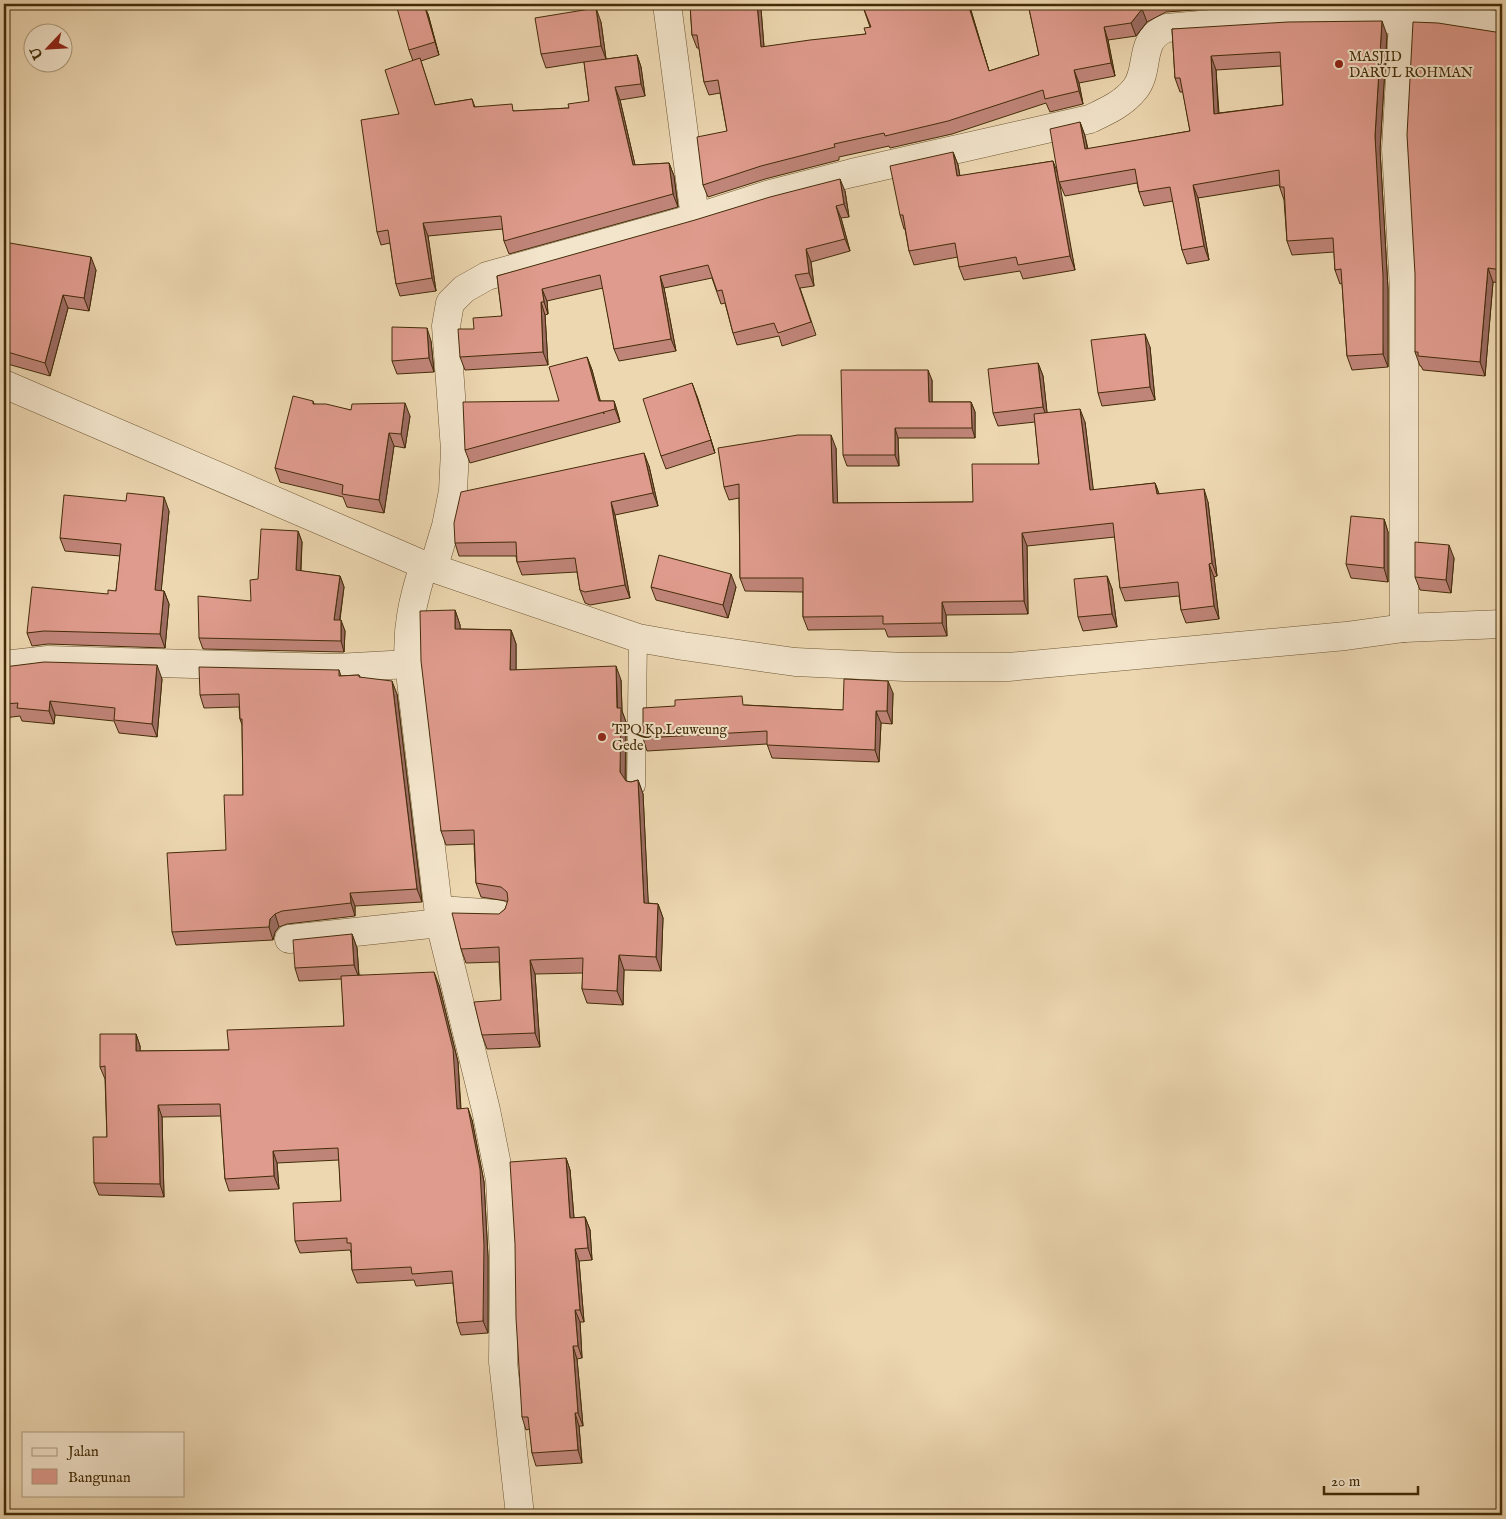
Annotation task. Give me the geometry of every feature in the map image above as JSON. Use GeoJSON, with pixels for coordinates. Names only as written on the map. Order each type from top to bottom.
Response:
{"type":"FeatureCollection","features":[{"type":"Feature","properties":{"kind":"street"},"geometry":{"type":"LineString","coordinates":[[667,4],[696,218]]}},
{"type":"Feature","properties":{"kind":"street"},"geometry":{"type":"LineString","coordinates":[[520,1515],[504,1362],[504,1257],[500,1180],[486,1110],[440,917],[409,664],[408,644],[412,603],[446,526],[453,491],[455,450],[446,326],[450,303],[464,289],[487,276],[696,218],[770,194],[852,173],[1090,119],[1121,103],[1136,88],[1151,39],[1157,31],[1168,28],[1300,21],[1403,21],[1502,25]]}},
{"type":"Feature","properties":{"kind":"street"},"geometry":{"type":"LineString","coordinates":[[1403,21],[1396,149],[1404,289],[1404,628]]}},
{"type":"Feature","properties":{"kind":"street"},"geometry":{"type":"LineString","coordinates":[[4,384],[428,567],[638,638],[795,662],[905,667],[989,667],[1346,636],[1404,628],[1502,624]]}},
{"type":"Feature","properties":{"kind":"street"},"geometry":{"type":"LineString","coordinates":[[4,665],[48,660],[336,668],[409,664]]}},
{"type":"Feature","properties":{"kind":"street"},"geometry":{"type":"LineString","coordinates":[[289,938],[440,917],[498,914]]}},
{"type":"Feature","properties":{"kind":"lane"},"geometry":{"type":"LineString","coordinates":[[636,786],[638,638]]}},
{"type":"Feature","properties":{"kind":"building"},"geometry":{"type":"Polygon","coordinates":[[[412,4],[424,4],[435,42],[409,50],[397,8],[412,4]]]}},
{"type":"Feature","properties":{"kind":"building"},"geometry":{"type":"Polygon","coordinates":[[[690,4],[757,4],[761,47],[866,34],[864,28],[871,27],[862,4],[968,4],[989,71],[1039,55],[1028,4],[1153,4],[1142,9],[1131,23],[1104,27],[1111,63],[1074,70],[1079,91],[1045,99],[1043,90],[948,121],[885,136],[884,133],[834,144],[835,147],[761,166],[703,185],[697,137],[727,131],[718,80],[704,82],[697,35],[692,35],[690,4]]]}},
{"type":"Feature","properties":{"kind":"building"},"geometry":{"type":"Polygon","coordinates":[[[596,8],[601,46],[541,54],[535,18],[596,8]]]}},
{"type":"Feature","properties":{"kind":"building"},"geometry":{"type":"Polygon","coordinates":[[[1382,21],[1375,136],[1383,276],[1383,354],[1347,356],[1341,269],[1335,270],[1333,238],[1287,241],[1284,187],[1280,187],[1279,170],[1193,185],[1204,246],[1182,250],[1170,187],[1139,192],[1135,169],[1059,182],[1050,129],[1080,122],[1085,149],[1190,131],[1180,78],[1175,78],[1172,29],[1288,22],[1382,21]],[[1280,52],[1211,56],[1214,114],[1283,105],[1280,52]]]}},
{"type":"Feature","properties":{"kind":"building"},"geometry":{"type":"Polygon","coordinates":[[[1413,22],[1438,23],[1502,33],[1502,270],[1488,268],[1480,362],[1418,356],[1418,352],[1415,352],[1415,274],[1407,135],[1413,22]]]}},
{"type":"Feature","properties":{"kind":"building"},"geometry":{"type":"Polygon","coordinates":[[[637,55],[641,84],[615,87],[633,165],[669,163],[673,194],[504,241],[501,216],[423,223],[432,278],[396,284],[388,230],[377,232],[361,120],[399,114],[385,70],[420,58],[435,105],[472,99],[474,107],[512,104],[513,111],[569,108],[568,104],[589,101],[584,62],[637,55]]]}},
{"type":"Feature","properties":{"kind":"building"},"geometry":{"type":"Polygon","coordinates":[[[953,152],[957,176],[1053,161],[1070,256],[1018,265],[1016,257],[959,267],[955,243],[909,251],[903,215],[900,215],[890,166],[953,152]]]}},
{"type":"Feature","properties":{"kind":"building"},"geometry":{"type":"Polygon","coordinates":[[[840,179],[844,204],[836,206],[845,239],[806,249],[809,273],[795,275],[811,322],[778,333],[774,323],[733,333],[722,290],[717,291],[708,265],[660,276],[671,339],[614,349],[600,275],[542,289],[544,302],[541,302],[543,352],[460,357],[458,329],[474,329],[473,318],[502,316],[497,276],[770,197],[840,179]]]}},
{"type":"Feature","properties":{"kind":"building"},"geometry":{"type":"Polygon","coordinates":[[[4,242],[91,257],[84,298],[63,295],[45,363],[4,351],[4,242]]]}},
{"type":"Feature","properties":{"kind":"building"},"geometry":{"type":"Polygon","coordinates":[[[392,327],[427,328],[429,358],[392,361],[392,327]]]}},
{"type":"Feature","properties":{"kind":"building"},"geometry":{"type":"Polygon","coordinates":[[[1145,334],[1150,387],[1098,393],[1091,340],[1145,334]]]}},
{"type":"Feature","properties":{"kind":"building"},"geometry":{"type":"Polygon","coordinates":[[[587,357],[599,401],[614,401],[615,409],[465,450],[463,402],[559,401],[549,367],[587,357]]]}},
{"type":"Feature","properties":{"kind":"building"},"geometry":{"type":"Polygon","coordinates":[[[1038,363],[1043,407],[993,413],[988,369],[1038,363]]]}},
{"type":"Feature","properties":{"kind":"building"},"geometry":{"type":"Polygon","coordinates":[[[841,370],[928,370],[929,402],[971,402],[972,428],[895,428],[895,455],[843,455],[841,370]]]}},
{"type":"Feature","properties":{"kind":"building"},"geometry":{"type":"Polygon","coordinates":[[[692,383],[711,440],[661,456],[643,399],[692,383]]]}},
{"type":"Feature","properties":{"kind":"building"},"geometry":{"type":"Polygon","coordinates":[[[293,396],[313,401],[313,404],[326,404],[351,410],[352,404],[405,403],[401,434],[389,433],[379,500],[342,494],[343,485],[275,468],[293,396]]]}},
{"type":"Feature","properties":{"kind":"building"},"geometry":{"type":"Polygon","coordinates":[[[1080,409],[1090,490],[1155,483],[1157,494],[1204,489],[1212,563],[1209,564],[1214,606],[1181,610],[1178,582],[1120,588],[1113,523],[1022,533],[1024,601],[942,602],[942,623],[883,624],[883,616],[803,617],[803,578],[740,578],[739,484],[724,487],[718,448],[798,435],[831,435],[833,503],[973,502],[972,464],[1039,464],[1034,414],[1080,409]]]}},
{"type":"Feature","properties":{"kind":"building"},"geometry":{"type":"Polygon","coordinates":[[[644,453],[653,493],[611,502],[625,585],[585,592],[580,590],[575,558],[517,562],[516,542],[455,543],[454,523],[461,492],[644,453]]]}},
{"type":"Feature","properties":{"kind":"building"},"geometry":{"type":"Polygon","coordinates":[[[127,493],[164,497],[155,590],[164,591],[160,634],[44,631],[27,633],[32,587],[108,594],[108,590],[116,591],[121,544],[60,538],[64,495],[126,501],[127,493]]]}},
{"type":"Feature","properties":{"kind":"building"},"geometry":{"type":"Polygon","coordinates":[[[1351,516],[1384,519],[1384,568],[1346,564],[1351,516]]]}},
{"type":"Feature","properties":{"kind":"building"},"geometry":{"type":"Polygon","coordinates":[[[261,529],[298,531],[296,570],[340,576],[334,620],[341,620],[341,641],[199,638],[198,596],[251,601],[250,580],[258,579],[261,529]]]}},
{"type":"Feature","properties":{"kind":"building"},"geometry":{"type":"Polygon","coordinates":[[[1415,542],[1449,545],[1446,580],[1415,577],[1415,542]]]}},
{"type":"Feature","properties":{"kind":"building"},"geometry":{"type":"Polygon","coordinates":[[[659,555],[731,574],[723,605],[651,587],[659,555]]]}},
{"type":"Feature","properties":{"kind":"building"},"geometry":{"type":"Polygon","coordinates":[[[1107,576],[1112,614],[1078,617],[1074,579],[1107,576]]]}},
{"type":"Feature","properties":{"kind":"building"},"geometry":{"type":"Polygon","coordinates":[[[455,610],[455,629],[511,630],[510,670],[616,666],[617,708],[621,708],[620,772],[626,781],[638,780],[644,903],[658,904],[656,957],[619,955],[617,991],[582,989],[583,958],[530,960],[535,1033],[482,1035],[474,1002],[501,1000],[499,947],[461,949],[452,913],[499,914],[505,909],[508,900],[507,892],[501,887],[476,883],[474,830],[441,831],[421,661],[420,611],[455,610]]]}},
{"type":"Feature","properties":{"kind":"building"},"geometry":{"type":"Polygon","coordinates":[[[44,662],[157,665],[152,724],[114,720],[115,708],[50,701],[49,711],[17,708],[18,703],[4,704],[4,667],[44,662]]]}},
{"type":"Feature","properties":{"kind":"building"},"geometry":{"type":"Polygon","coordinates":[[[199,667],[339,670],[339,676],[359,675],[359,677],[392,681],[417,889],[350,893],[351,903],[282,911],[270,919],[269,927],[172,932],[167,853],[226,850],[224,795],[243,795],[242,719],[240,719],[239,694],[200,695],[199,667]]]}},
{"type":"Feature","properties":{"kind":"building"},"geometry":{"type":"Polygon","coordinates":[[[844,679],[888,681],[887,711],[876,711],[875,750],[767,745],[767,731],[643,738],[643,708],[675,706],[675,700],[742,696],[743,705],[843,710],[844,679]]]}},
{"type":"Feature","properties":{"kind":"building"},"geometry":{"type":"Polygon","coordinates":[[[352,934],[354,965],[295,968],[293,940],[352,934]]]}},
{"type":"Feature","properties":{"kind":"building"},"geometry":{"type":"Polygon","coordinates":[[[434,972],[453,1049],[457,1109],[468,1108],[480,1169],[484,1245],[483,1321],[457,1323],[452,1271],[412,1274],[411,1267],[352,1270],[351,1243],[347,1243],[347,1238],[295,1241],[293,1203],[341,1201],[338,1148],[273,1151],[274,1176],[225,1179],[220,1104],[158,1105],[160,1184],[94,1183],[93,1137],[107,1137],[105,1066],[100,1067],[100,1034],[136,1034],[136,1051],[229,1050],[227,1030],[344,1026],[341,976],[434,972]]]}},
{"type":"Feature","properties":{"kind":"building"},"geometry":{"type":"Polygon","coordinates":[[[566,1158],[570,1218],[585,1217],[588,1248],[575,1249],[580,1310],[575,1310],[578,1346],[573,1346],[578,1413],[575,1413],[578,1450],[532,1453],[528,1417],[522,1417],[510,1162],[566,1158]]]}},
{"type":"Feature","properties":{"kind":"place","name":"MASJID DARUL ROHMAN"},"geometry":{"type":"Point","coordinates":[1339,64]}},
{"type":"Feature","properties":{"kind":"place","name":"TPQ Kp.Leuweung Gede"},"geometry":{"type":"Point","coordinates":[602,737]}}]}
